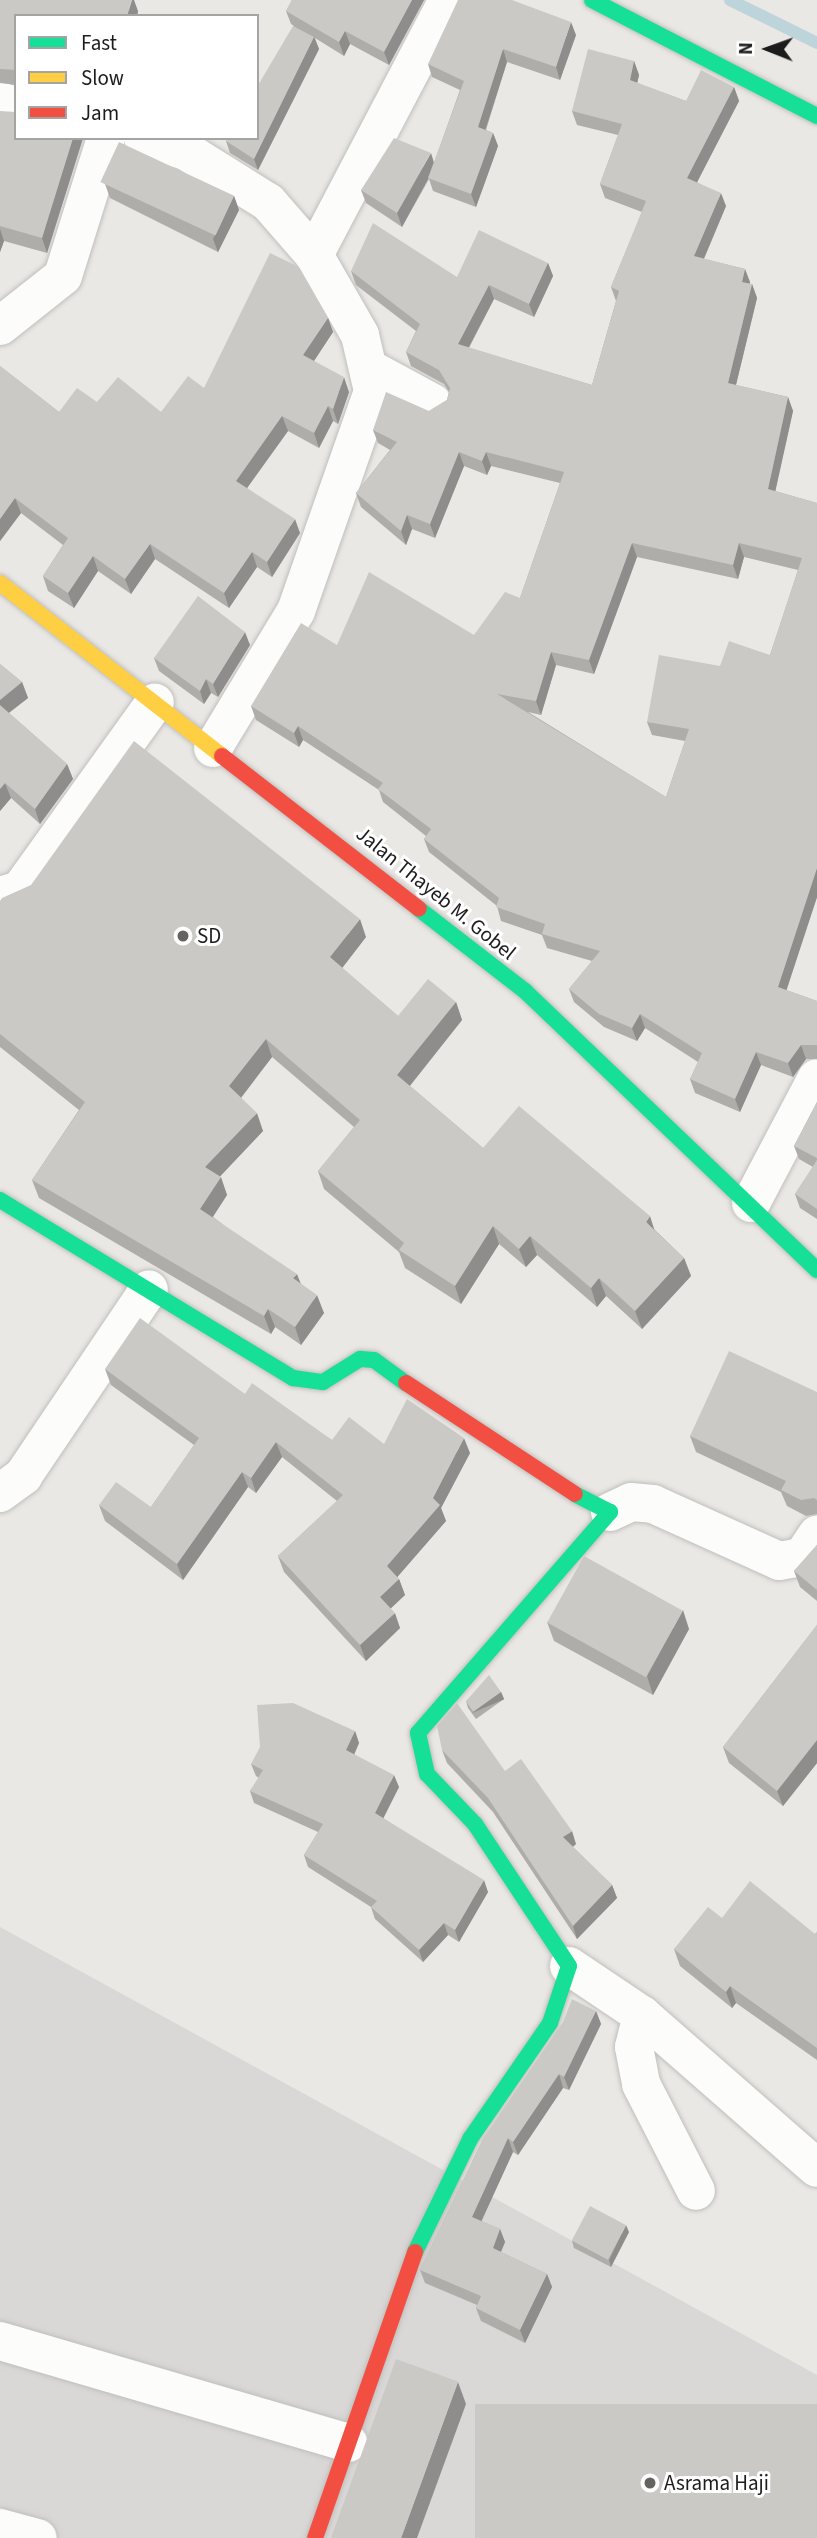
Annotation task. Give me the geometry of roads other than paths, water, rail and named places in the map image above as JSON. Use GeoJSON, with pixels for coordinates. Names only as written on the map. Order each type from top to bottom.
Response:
{"type":"FeatureCollection","features":[{"type":"Feature","properties":{"kind":"street"},"geometry":{"type":"LineString","coordinates":[[314,255],[448,0]]}},
{"type":"Feature","properties":{"kind":"street"},"geometry":{"type":"LineString","coordinates":[[592,0],[817,116]]}},
{"type":"Feature","properties":{"kind":"street"},"geometry":{"type":"LineString","coordinates":[[0,326],[63,276],[105,140]]}},
{"type":"Feature","properties":{"kind":"street"},"geometry":{"type":"LineString","coordinates":[[150,140],[186,151],[268,202],[314,255],[360,335],[372,370],[368,412],[296,611],[213,748]]}},
{"type":"Feature","properties":{"kind":"street"},"geometry":{"type":"LineString","coordinates":[[372,370],[433,403]]}},
{"type":"Feature","properties":{"kind":"street","name":"Jalan Thayeb M. Gobel"},"geometry":{"type":"LineString","coordinates":[[0,583],[525,991],[751,1203],[817,1270]]}},
{"type":"Feature","properties":{"kind":"street"},"geometry":{"type":"LineString","coordinates":[[0,896],[20,890],[155,702]]}},
{"type":"Feature","properties":{"kind":"street"},"geometry":{"type":"LineString","coordinates":[[751,1203],[817,1078]]}},
{"type":"Feature","properties":{"kind":"street"},"geometry":{"type":"LineString","coordinates":[[0,1200],[293,1378],[323,1382],[360,1359],[374,1360],[539,1475],[610,1512]]}},
{"type":"Feature","properties":{"kind":"street"},"geometry":{"type":"LineString","coordinates":[[0,1493],[23,1476],[149,1289]]}},
{"type":"Feature","properties":{"kind":"street"},"geometry":{"type":"LineString","coordinates":[[817,1535],[802,1557],[779,1561],[653,1504],[631,1502],[610,1512],[418,1733],[427,1774],[475,1824],[569,1966],[642,2015],[817,2168]]}},
{"type":"Feature","properties":{"kind":"street"},"geometry":{"type":"LineString","coordinates":[[315,2538],[407,2270],[470,2139],[550,2023],[569,1966]]}},
{"type":"Feature","properties":{"kind":"street"},"geometry":{"type":"LineString","coordinates":[[642,2015],[634,2062],[641,2084],[696,2192]]}},
{"type":"Feature","properties":{"kind":"street"},"geometry":{"type":"LineString","coordinates":[[0,2341],[348,2443]]}},
{"type":"Feature","properties":{"kind":"street"},"geometry":{"type":"LineString","coordinates":[[0,2528],[38,2538]]}},
{"type":"Feature","properties":{"kind":"waterway"},"geometry":{"type":"LineString","coordinates":[[730,0],[817,43]]}},
{"type":"Feature","properties":{"kind":"place","name":"SD"},"geometry":{"type":"Point","coordinates":[183,936]}},
{"type":"Feature","properties":{"kind":"place","name":"Asrama Haji"},"geometry":{"type":"Point","coordinates":[650,2483]}}]}
